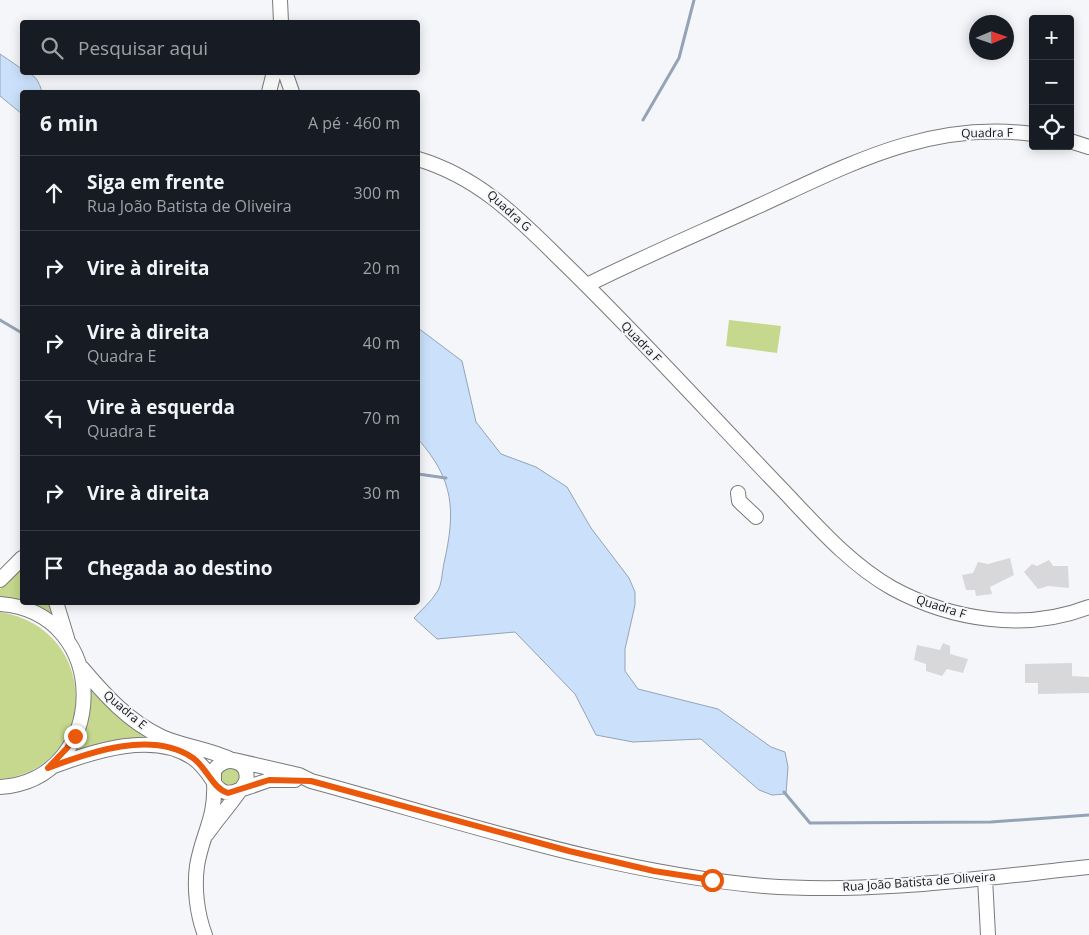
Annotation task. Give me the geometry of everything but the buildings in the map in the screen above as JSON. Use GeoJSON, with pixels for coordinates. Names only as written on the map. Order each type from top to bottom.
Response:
{"type":"FeatureCollection","features":[{"type":"Feature","properties":{"kind":"street"},"geometry":{"type":"LineString","coordinates":[[280,0],[281,20]]}},
{"type":"Feature","properties":{"kind":"street"},"geometry":{"type":"LineString","coordinates":[[270,90],[273,75]]}},
{"type":"Feature","properties":{"kind":"street"},"geometry":{"type":"LineString","coordinates":[[286,75],[291,90]]}},
{"type":"Feature","properties":{"kind":"street","name":"Quadra F"},"geometry":{"type":"LineString","coordinates":[[1029,134],[965,133],[908,142],[810,183],[587,285],[846,554],[890,587],[916,600],[944,610],[1000,620],[1058,616],[1089,607]]}},
{"type":"Feature","properties":{"kind":"street"},"geometry":{"type":"LineString","coordinates":[[1074,142],[1089,147]]}},
{"type":"Feature","properties":{"kind":"street","name":"Quadra G"},"geometry":{"type":"LineString","coordinates":[[420,160],[439,166],[484,189],[523,222],[587,285]]}},
{"type":"Feature","properties":{"kind":"street"},"geometry":{"type":"LineString","coordinates":[[738,493],[739,501],[756,517]]}},
{"type":"Feature","properties":{"kind":"street"},"geometry":{"type":"LineString","coordinates":[[0,580],[20,560]]}},
{"type":"Feature","properties":{"kind":"street"},"geometry":{"type":"LineString","coordinates":[[0,604],[21,608],[34,614],[59,632],[82,668],[84,692],[80,722],[67,748],[48,768],[0,797]]}},
{"type":"Feature","properties":{"kind":"street"},"geometry":{"type":"LineString","coordinates":[[57,605],[68,644]]}},
{"type":"Feature","properties":{"kind":"street","name":"Quadra E"},"geometry":{"type":"LineString","coordinates":[[82,668],[116,705],[148,729],[163,737],[233,760]]}},
{"type":"Feature","properties":{"kind":"street","name":"Quadra E"},"geometry":{"type":"LineString","coordinates":[[48,768],[74,758],[108,750],[161,746],[186,754],[194,759],[214,782]]}},
{"type":"Feature","properties":{"kind":"street"},"geometry":{"type":"LineString","coordinates":[[205,935],[198,905],[197,865],[214,806],[213,776],[217,766],[226,760],[233,760],[243,766],[246,776],[239,790],[207,834]]}},
{"type":"Feature","properties":{"kind":"street","name":"Rua João Batista de Oliveira"},"geometry":{"type":"LineString","coordinates":[[233,760],[290,773],[311,781],[569,851],[693,878],[766,886],[876,887],[1089,867]]}},
{"type":"Feature","properties":{"kind":"street"},"geometry":{"type":"LineString","coordinates":[[0,787],[30,779]]}},
{"type":"Feature","properties":{"kind":"street","name":"Rua João Batista de Oliveira"},"geometry":{"type":"LineString","coordinates":[[239,790],[269,780],[311,781]]}},
{"type":"Feature","properties":{"kind":"street"},"geometry":{"type":"LineString","coordinates":[[214,782],[222,791],[228,793],[239,790]]}},
{"type":"Feature","properties":{"kind":"street"},"geometry":{"type":"LineString","coordinates":[[985,878],[988,935]]}},
{"type":"Feature","properties":{"kind":"green space"},"geometry":{"type":"Polygon","coordinates":[[[729,320],[781,326],[777,353],[726,346],[729,320]]]}},
{"type":"Feature","properties":{"kind":"green space"},"geometry":{"type":"Polygon","coordinates":[[[20,570],[20,603],[0,599],[0,589],[20,570]]]}},
{"type":"Feature","properties":{"kind":"green space"},"geometry":{"type":"Polygon","coordinates":[[[29,605],[49,605],[53,620],[29,605]]]}},
{"type":"Feature","properties":{"kind":"green space"},"geometry":{"type":"Polygon","coordinates":[[[0,612],[34,624],[57,644],[71,670],[76,698],[71,727],[56,752],[33,770],[0,779],[0,612]]]}},
{"type":"Feature","properties":{"kind":"green space"},"geometry":{"type":"Polygon","coordinates":[[[87,687],[124,722],[154,741],[68,754],[87,687]]]}},
{"type":"Feature","properties":{"kind":"green space"},"geometry":{"type":"Polygon","coordinates":[[[221,768],[237,768],[241,777],[236,786],[223,786],[218,774],[221,768]]]}},
{"type":"Feature","properties":{"kind":"water"},"geometry":{"type":"Polygon","coordinates":[[[0,54],[20,68],[20,75],[33,76],[38,81],[42,90],[20,90],[20,112],[0,96],[0,54]]]}},
{"type":"Feature","properties":{"kind":"water"},"geometry":{"type":"Polygon","coordinates":[[[420,330],[462,361],[476,422],[501,454],[536,467],[567,487],[591,528],[629,578],[635,592],[635,605],[625,649],[625,671],[638,689],[718,709],[771,747],[785,752],[788,767],[786,794],[772,795],[759,790],[701,739],[633,742],[596,735],[575,694],[515,632],[437,639],[414,618],[432,599],[440,586],[450,527],[451,511],[449,496],[439,468],[420,442],[420,330]]]}},
{"type":"Feature","properties":{"kind":"waterway"},"geometry":{"type":"LineString","coordinates":[[643,120],[679,58],[694,0]]}},
{"type":"Feature","properties":{"kind":"waterway"},"geometry":{"type":"LineString","coordinates":[[0,320],[20,332]]}},
{"type":"Feature","properties":{"kind":"waterway"},"geometry":{"type":"LineString","coordinates":[[420,474],[446,478]]}},
{"type":"Feature","properties":{"kind":"waterway"},"geometry":{"type":"LineString","coordinates":[[784,792],[810,823],[991,822],[1089,815]]}},
{"type":"Feature","properties":{"kind":"route"},"geometry":{"type":"LineString","coordinates":[[75,736],[59,759],[48,768],[92,753],[130,747],[161,746],[176,750],[194,759],[207,772],[218,788],[228,793],[233,793],[269,780],[311,781],[616,863],[712,880]]}}]}
